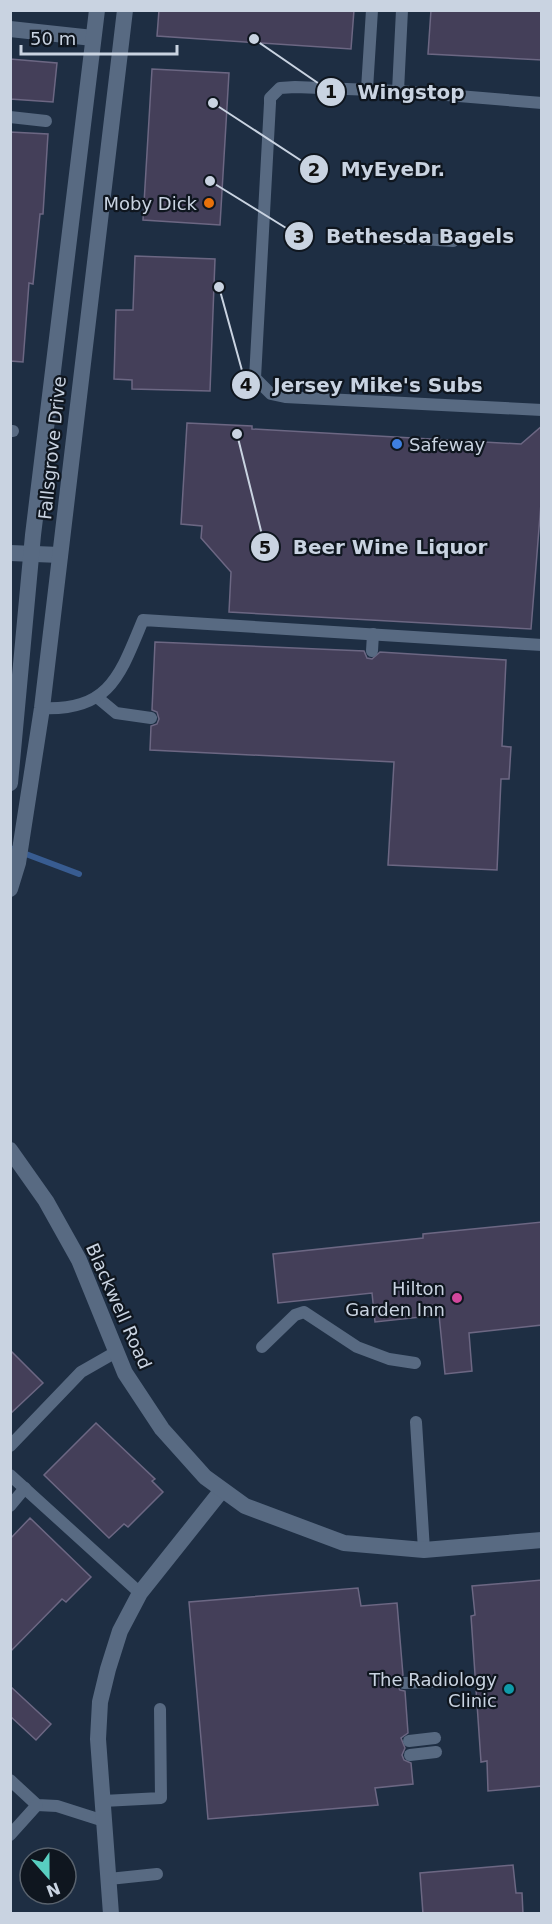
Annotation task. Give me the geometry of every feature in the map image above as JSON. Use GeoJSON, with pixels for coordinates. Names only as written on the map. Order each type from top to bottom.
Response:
{"type":"FeatureCollection","features":[{"type":"Feature","properties":{"kind":"street","name":"Fallsgrove Drive"},"geometry":{"type":"LineString","coordinates":[[10,783],[31,555],[97,10]]}},
{"type":"Feature","properties":{"kind":"street","name":"Fallsgrove Drive"},"geometry":{"type":"LineString","coordinates":[[10,890],[18,863],[42,708],[125,10]]}},
{"type":"Feature","properties":{"kind":"street"},"geometry":{"type":"LineString","coordinates":[[10,28],[93,38]]}},
{"type":"Feature","properties":{"kind":"street"},"geometry":{"type":"LineString","coordinates":[[10,553],[60,555]]}},
{"type":"Feature","properties":{"kind":"street","name":"Blackwell Road"},"geometry":{"type":"LineString","coordinates":[[10,1149],[46,1200],[79,1260],[124,1373],[162,1429],[199,1473],[222,1490],[245,1506],[344,1543],[424,1550],[542,1540]]}},
{"type":"Feature","properties":{"kind":"street"},"geometry":{"type":"LineString","coordinates":[[111,1914],[98,1739],[100,1702],[120,1631],[140,1593],[222,1490]]}},
{"type":"Feature","properties":{"kind":"lane"},"geometry":{"type":"LineString","coordinates":[[367,89],[372,10]]}},
{"type":"Feature","properties":{"kind":"lane"},"geometry":{"type":"LineString","coordinates":[[398,91],[402,10]]}},
{"type":"Feature","properties":{"kind":"lane"},"geometry":{"type":"LineString","coordinates":[[542,103],[367,89],[280,88],[270,98],[255,378],[262,388],[271,394],[285,397],[542,410]]}},
{"type":"Feature","properties":{"kind":"lane"},"geometry":{"type":"LineString","coordinates":[[10,117],[46,120]]}},
{"type":"Feature","properties":{"kind":"lane"},"geometry":{"type":"LineString","coordinates":[[389,237],[453,240]]}},
{"type":"Feature","properties":{"kind":"lane"},"geometry":{"type":"LineString","coordinates":[[42,708],[67,709],[98,698],[112,683],[128,657],[144,620],[542,645]]}},
{"type":"Feature","properties":{"kind":"lane"},"geometry":{"type":"LineString","coordinates":[[372,651],[373,634]]}},
{"type":"Feature","properties":{"kind":"lane"},"geometry":{"type":"LineString","coordinates":[[98,698],[116,712],[151,718]]}},
{"type":"Feature","properties":{"kind":"lane"},"geometry":{"type":"LineString","coordinates":[[262,1347],[295,1315],[304,1312],[357,1347],[389,1359],[415,1363]]}},
{"type":"Feature","properties":{"kind":"lane"},"geometry":{"type":"LineString","coordinates":[[10,1446],[81,1372],[116,1352]]}},
{"type":"Feature","properties":{"kind":"lane"},"geometry":{"type":"LineString","coordinates":[[416,1422],[424,1550]]}},
{"type":"Feature","properties":{"kind":"lane"},"geometry":{"type":"LineString","coordinates":[[10,1475],[140,1593]]}},
{"type":"Feature","properties":{"kind":"lane"},"geometry":{"type":"LineString","coordinates":[[10,1506],[25,1488]]}},
{"type":"Feature","properties":{"kind":"lane"},"geometry":{"type":"LineString","coordinates":[[404,1683],[431,1682]]}},
{"type":"Feature","properties":{"kind":"lane"},"geometry":{"type":"LineString","coordinates":[[103,1801],[161,1798],[160,1709]]}},
{"type":"Feature","properties":{"kind":"lane"},"geometry":{"type":"LineString","coordinates":[[409,1741],[435,1738]]}},
{"type":"Feature","properties":{"kind":"lane"},"geometry":{"type":"LineString","coordinates":[[410,1755],[436,1752]]}},
{"type":"Feature","properties":{"kind":"lane"},"geometry":{"type":"LineString","coordinates":[[10,1780],[37,1805],[57,1806],[104,1821]]}},
{"type":"Feature","properties":{"kind":"lane"},"geometry":{"type":"LineString","coordinates":[[10,1834],[37,1805]]}},
{"type":"Feature","properties":{"kind":"lane"},"geometry":{"type":"LineString","coordinates":[[109,1878],[157,1874]]}},
{"type":"Feature","properties":{"kind":"building"},"geometry":{"type":"Polygon","coordinates":[[[159,10],[354,10],[351,49],[157,36],[159,10]]]}},
{"type":"Feature","properties":{"kind":"building"},"geometry":{"type":"Polygon","coordinates":[[[431,10],[542,10],[542,60],[428,54],[431,10]]]}},
{"type":"Feature","properties":{"kind":"building"},"geometry":{"type":"Polygon","coordinates":[[[10,59],[57,63],[53,102],[10,99],[10,59]]]}},
{"type":"Feature","properties":{"kind":"building"},"geometry":{"type":"Polygon","coordinates":[[[152,69],[229,73],[220,225],[143,220],[152,69]]]}},
{"type":"Feature","properties":{"kind":"building"},"geometry":{"type":"Polygon","coordinates":[[[10,132],[48,134],[43,214],[40,214],[33,284],[29,283],[23,362],[10,361],[10,132]]]}},
{"type":"Feature","properties":{"kind":"building"},"geometry":{"type":"Polygon","coordinates":[[[135,256],[215,259],[210,391],[132,389],[132,380],[114,379],[116,310],[133,310],[135,256]]]}},
{"type":"Feature","properties":{"kind":"building"},"geometry":{"type":"Polygon","coordinates":[[[187,423],[252,426],[252,429],[521,444],[542,426],[542,491],[531,629],[229,612],[231,572],[201,538],[202,526],[181,524],[187,423]]]}},
{"type":"Feature","properties":{"kind":"building"},"geometry":{"type":"Polygon","coordinates":[[[155,642],[364,651],[367,658],[372,659],[380,652],[506,660],[502,746],[511,747],[509,779],[501,779],[497,870],[388,865],[394,762],[150,750],[151,726],[157,724],[159,719],[157,712],[152,710],[155,642]]]}},
{"type":"Feature","properties":{"kind":"building","name":"Hilton Garden Inn"},"geometry":{"type":"Polygon","coordinates":[[[542,1222],[542,1325],[469,1333],[472,1371],[445,1374],[439,1315],[375,1322],[372,1293],[278,1303],[273,1254],[423,1238],[423,1234],[542,1222]]]}},
{"type":"Feature","properties":{"kind":"building"},"geometry":{"type":"Polygon","coordinates":[[[10,1350],[43,1383],[10,1414],[10,1350]]]}},
{"type":"Feature","properties":{"kind":"building"},"geometry":{"type":"Polygon","coordinates":[[[96,1423],[155,1479],[152,1481],[163,1492],[128,1527],[124,1524],[109,1538],[44,1475],[96,1423]]]}},
{"type":"Feature","properties":{"kind":"building"},"geometry":{"type":"Polygon","coordinates":[[[30,1518],[91,1577],[66,1602],[62,1599],[10,1652],[10,1539],[30,1518]]]}},
{"type":"Feature","properties":{"kind":"building","name":"The Radiology Clinic"},"geometry":{"type":"Polygon","coordinates":[[[542,1580],[542,1786],[488,1791],[487,1761],[481,1762],[471,1616],[475,1615],[472,1586],[542,1580]]]}},
{"type":"Feature","properties":{"kind":"building"},"geometry":{"type":"Polygon","coordinates":[[[358,1588],[361,1606],[397,1603],[403,1675],[397,1679],[396,1684],[400,1690],[405,1691],[408,1733],[401,1738],[405,1748],[402,1755],[404,1760],[411,1763],[413,1784],[375,1788],[378,1805],[208,1819],[189,1602],[358,1588]]]}},
{"type":"Feature","properties":{"kind":"building"},"geometry":{"type":"Polygon","coordinates":[[[10,1686],[51,1724],[36,1740],[10,1716],[10,1686]]]}},
{"type":"Feature","properties":{"kind":"building"},"geometry":{"type":"Polygon","coordinates":[[[513,1865],[516,1893],[522,1893],[523,1914],[423,1914],[420,1873],[513,1865]]]}},
{"type":"Feature","properties":{"kind":"waterway"},"geometry":{"type":"LineString","coordinates":[[10,848],[79,874]]}},
{"type":"Feature","properties":{"kind":"place","name":"Wingstop"},"geometry":{"type":"Point","coordinates":[254,39]}},
{"type":"Feature","properties":{"kind":"place","name":"MyEyeDr."},"geometry":{"type":"Point","coordinates":[213,103]}},
{"type":"Feature","properties":{"kind":"place","name":"Bethesda Bagels"},"geometry":{"type":"Point","coordinates":[210,181]}},
{"type":"Feature","properties":{"kind":"place","name":"Moby Dick"},"geometry":{"type":"Point","coordinates":[209,203]}},
{"type":"Feature","properties":{"kind":"place","name":"Jersey Mike's Subs"},"geometry":{"type":"Point","coordinates":[219,287]}},
{"type":"Feature","properties":{"kind":"place","name":"Beer Wine Liquor"},"geometry":{"type":"Point","coordinates":[237,434]}},
{"type":"Feature","properties":{"kind":"place","name":"Safeway"},"geometry":{"type":"Point","coordinates":[397,444]}},
{"type":"Feature","properties":{"kind":"place","name":"Hilton Garden Inn"},"geometry":{"type":"Point","coordinates":[457,1298]}},
{"type":"Feature","properties":{"kind":"place","name":"The Radiology Clinic"},"geometry":{"type":"Point","coordinates":[509,1689]}}]}
